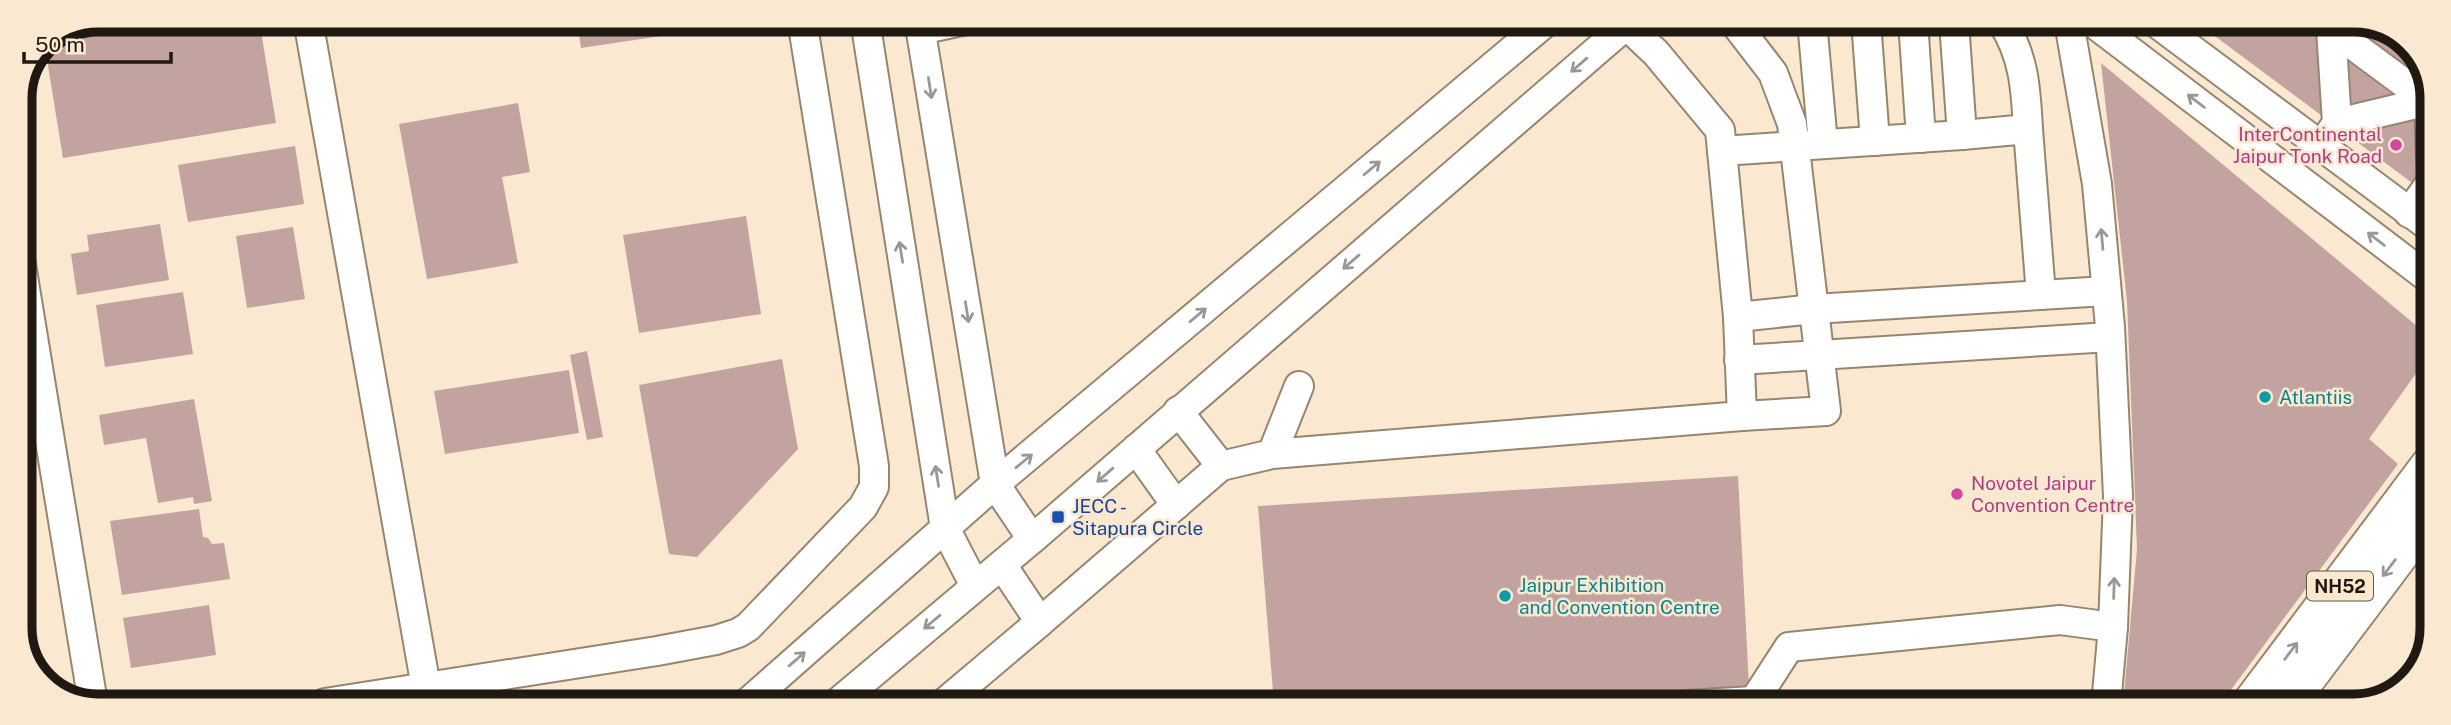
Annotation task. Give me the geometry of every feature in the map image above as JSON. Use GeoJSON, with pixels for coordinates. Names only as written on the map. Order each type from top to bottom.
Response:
{"type":"FeatureCollection","features":[{"type":"Feature","properties":{"kind":"highway","name":"NH52"},"geometry":{"type":"LineString","coordinates":[[2259,694],[2420,480]]}},
{"type":"Feature","properties":{"kind":"highway","name":"NH52"},"geometry":{"type":"LineString","coordinates":[[2294,694],[2420,527]]}},
{"type":"Feature","properties":{"kind":"street"},"geometry":{"type":"LineString","coordinates":[[310,32],[426,687]]}},
{"type":"Feature","properties":{"kind":"street"},"geometry":{"type":"LineString","coordinates":[[382,694],[657,651],[738,633],[748,627],[853,517],[869,496],[875,480],[874,466],[804,32]]}},
{"type":"Feature","properties":{"kind":"street"},"geometry":{"type":"LineString","coordinates":[[867,32],[945,528],[975,586]]}},
{"type":"Feature","properties":{"kind":"street"},"geometry":{"type":"LineString","coordinates":[[921,32],[995,484],[1032,539]]}},
{"type":"Feature","properties":{"kind":"street"},"geometry":{"type":"LineString","coordinates":[[757,694],[995,484],[1534,32]]}},
{"type":"Feature","properties":{"kind":"street"},"geometry":{"type":"LineString","coordinates":[[848,694],[1002,565],[1616,32]]}},
{"type":"Feature","properties":{"kind":"street"},"geometry":{"type":"LineString","coordinates":[[1635,32],[1656,53],[1720,130],[1738,317],[1742,416]]}},
{"type":"Feature","properties":{"kind":"street"},"geometry":{"type":"LineString","coordinates":[[955,694],[1221,466],[1272,454],[1826,411],[1792,124],[1773,73],[1741,32]]}},
{"type":"Feature","properties":{"kind":"street"},"geometry":{"type":"LineString","coordinates":[[1813,32],[1823,145]]}},
{"type":"Feature","properties":{"kind":"street"},"geometry":{"type":"LineString","coordinates":[[1867,32],[1875,141]]}},
{"type":"Feature","properties":{"kind":"street"},"geometry":{"type":"LineString","coordinates":[[1914,32],[1921,138]]}},
{"type":"Feature","properties":{"kind":"street"},"geometry":{"type":"LineString","coordinates":[[1955,32],[1962,135]]}},
{"type":"Feature","properties":{"kind":"street"},"geometry":{"type":"LineString","coordinates":[[2008,32],[2021,64],[2041,295]]}},
{"type":"Feature","properties":{"kind":"street"},"geometry":{"type":"LineString","coordinates":[[2071,32],[2096,184],[2110,337],[2118,496],[2113,627],[2107,694]]}},
{"type":"Feature","properties":{"kind":"street"},"geometry":{"type":"LineString","coordinates":[[2105,32],[2419,271]]}},
{"type":"Feature","properties":{"kind":"street"},"geometry":{"type":"LineString","coordinates":[[2168,32],[2419,220]]}},
{"type":"Feature","properties":{"kind":"street"},"geometry":{"type":"LineString","coordinates":[[2321,146],[2337,123],[2328,32]]}},
{"type":"Feature","properties":{"kind":"street"},"geometry":{"type":"LineString","coordinates":[[2336,32],[2419,94]]}},
{"type":"Feature","properties":{"kind":"street"},"geometry":{"type":"LineString","coordinates":[[2337,123],[2419,104]]}},
{"type":"Feature","properties":{"kind":"street"},"geometry":{"type":"LineString","coordinates":[[1722,151],[2028,129]]}},
{"type":"Feature","properties":{"kind":"street"},"geometry":{"type":"LineString","coordinates":[[1738,317],[1814,309],[2106,291]]}},
{"type":"Feature","properties":{"kind":"street"},"geometry":{"type":"LineString","coordinates":[[1980,299],[1981,345]]}},
{"type":"Feature","properties":{"kind":"street"},"geometry":{"type":"LineString","coordinates":[[32,330],[91,693]]}},
{"type":"Feature","properties":{"kind":"street"},"geometry":{"type":"LineString","coordinates":[[1739,360],[2110,337]]}},
{"type":"Feature","properties":{"kind":"street"},"geometry":{"type":"LineString","coordinates":[[1272,454],[1299,386]]}},
{"type":"Feature","properties":{"kind":"street"},"geometry":{"type":"LineString","coordinates":[[1178,411],[1221,466]]}},
{"type":"Feature","properties":{"kind":"street"},"geometry":{"type":"LineString","coordinates":[[1136,449],[1176,505]]}},
{"type":"Feature","properties":{"kind":"street"},"geometry":{"type":"LineString","coordinates":[[1002,565],[1040,622]]}},
{"type":"Feature","properties":{"kind":"street"},"geometry":{"type":"LineString","coordinates":[[1759,694],[1789,647],[2060,620],[2113,627]]}},
{"type":"Feature","properties":{"kind":"building"},"geometry":{"type":"Polygon","coordinates":[[[98,32],[261,32],[276,123],[63,158],[47,57],[61,43],[85,33],[98,32]]]}},
{"type":"Feature","properties":{"kind":"building"},"geometry":{"type":"Polygon","coordinates":[[[579,32],[688,32],[581,48],[579,32]]]}},
{"type":"Feature","properties":{"kind":"building","name":"InterContinental Jaipur Tonk Road"},"geometry":{"type":"Polygon","coordinates":[[[2209,32],[2362,32],[2386,40],[2397,48],[2408,61],[2418,85],[2419,188],[2209,32]]]}},
{"type":"Feature","properties":{"kind":"building","name":"Atlantiis"},"geometry":{"type":"Polygon","coordinates":[[[2101,63],[2419,328],[2420,369],[2369,439],[2398,464],[2228,694],[2124,694],[2137,549],[2127,301],[2101,63]]]}},
{"type":"Feature","properties":{"kind":"building"},"geometry":{"type":"Polygon","coordinates":[[[518,103],[530,172],[502,177],[518,263],[427,279],[399,124],[518,103]]]}},
{"type":"Feature","properties":{"kind":"building"},"geometry":{"type":"Polygon","coordinates":[[[295,146],[304,204],[188,222],[178,165],[295,146]]]}},
{"type":"Feature","properties":{"kind":"building"},"geometry":{"type":"Polygon","coordinates":[[[746,216],[761,314],[639,333],[623,235],[746,216]]]}},
{"type":"Feature","properties":{"kind":"building"},"geometry":{"type":"Polygon","coordinates":[[[160,224],[169,280],[77,295],[71,254],[89,251],[87,235],[160,224]]]}},
{"type":"Feature","properties":{"kind":"building"},"geometry":{"type":"Polygon","coordinates":[[[293,227],[305,299],[247,308],[236,236],[293,227]]]}},
{"type":"Feature","properties":{"kind":"building"},"geometry":{"type":"Polygon","coordinates":[[[183,292],[193,354],[105,367],[96,305],[183,292]]]}},
{"type":"Feature","properties":{"kind":"building"},"geometry":{"type":"Polygon","coordinates":[[[587,351],[603,437],[587,440],[570,355],[587,351]]]}},
{"type":"Feature","properties":{"kind":"building"},"geometry":{"type":"Polygon","coordinates":[[[782,359],[798,449],[697,557],[669,554],[639,385],[782,359]]]}},
{"type":"Feature","properties":{"kind":"building"},"geometry":{"type":"Polygon","coordinates":[[[569,370],[579,433],[445,454],[434,391],[569,370]]]}},
{"type":"Feature","properties":{"kind":"building"},"geometry":{"type":"Polygon","coordinates":[[[194,399],[212,501],[194,504],[193,497],[158,503],[146,438],[104,445],[99,415],[194,399]]]}},
{"type":"Feature","properties":{"kind":"building","name":"Jaipur Exhibition and Convention Centre"},"geometry":{"type":"Polygon","coordinates":[[[1738,476],[1749,686],[1617,694],[1273,694],[1258,506],[1738,476]]]}},
{"type":"Feature","properties":{"kind":"building"},"geometry":{"type":"Polygon","coordinates":[[[199,509],[203,537],[208,538],[212,544],[224,543],[230,579],[122,595],[110,521],[199,509]]]}},
{"type":"Feature","properties":{"kind":"building"},"geometry":{"type":"Polygon","coordinates":[[[209,605],[216,655],[131,668],[123,618],[209,605]]]}},
{"type":"Feature","properties":{"kind":"place","name":"InterContinental Jaipur Tonk Road"},"geometry":{"type":"Point","coordinates":[2396,145]}},
{"type":"Feature","properties":{"kind":"place","name":"Atlantiis"},"geometry":{"type":"Point","coordinates":[2265,397]}},
{"type":"Feature","properties":{"kind":"place","name":"Novotel Jaipur Convention Centre"},"geometry":{"type":"Point","coordinates":[1957,494]}},
{"type":"Feature","properties":{"kind":"place","name":"JECC - Sitapura Circle"},"geometry":{"type":"Point","coordinates":[1058,517]}},
{"type":"Feature","properties":{"kind":"place","name":"Jaipur Exhibition and Convention Centre"},"geometry":{"type":"Point","coordinates":[1505,596]}}]}
